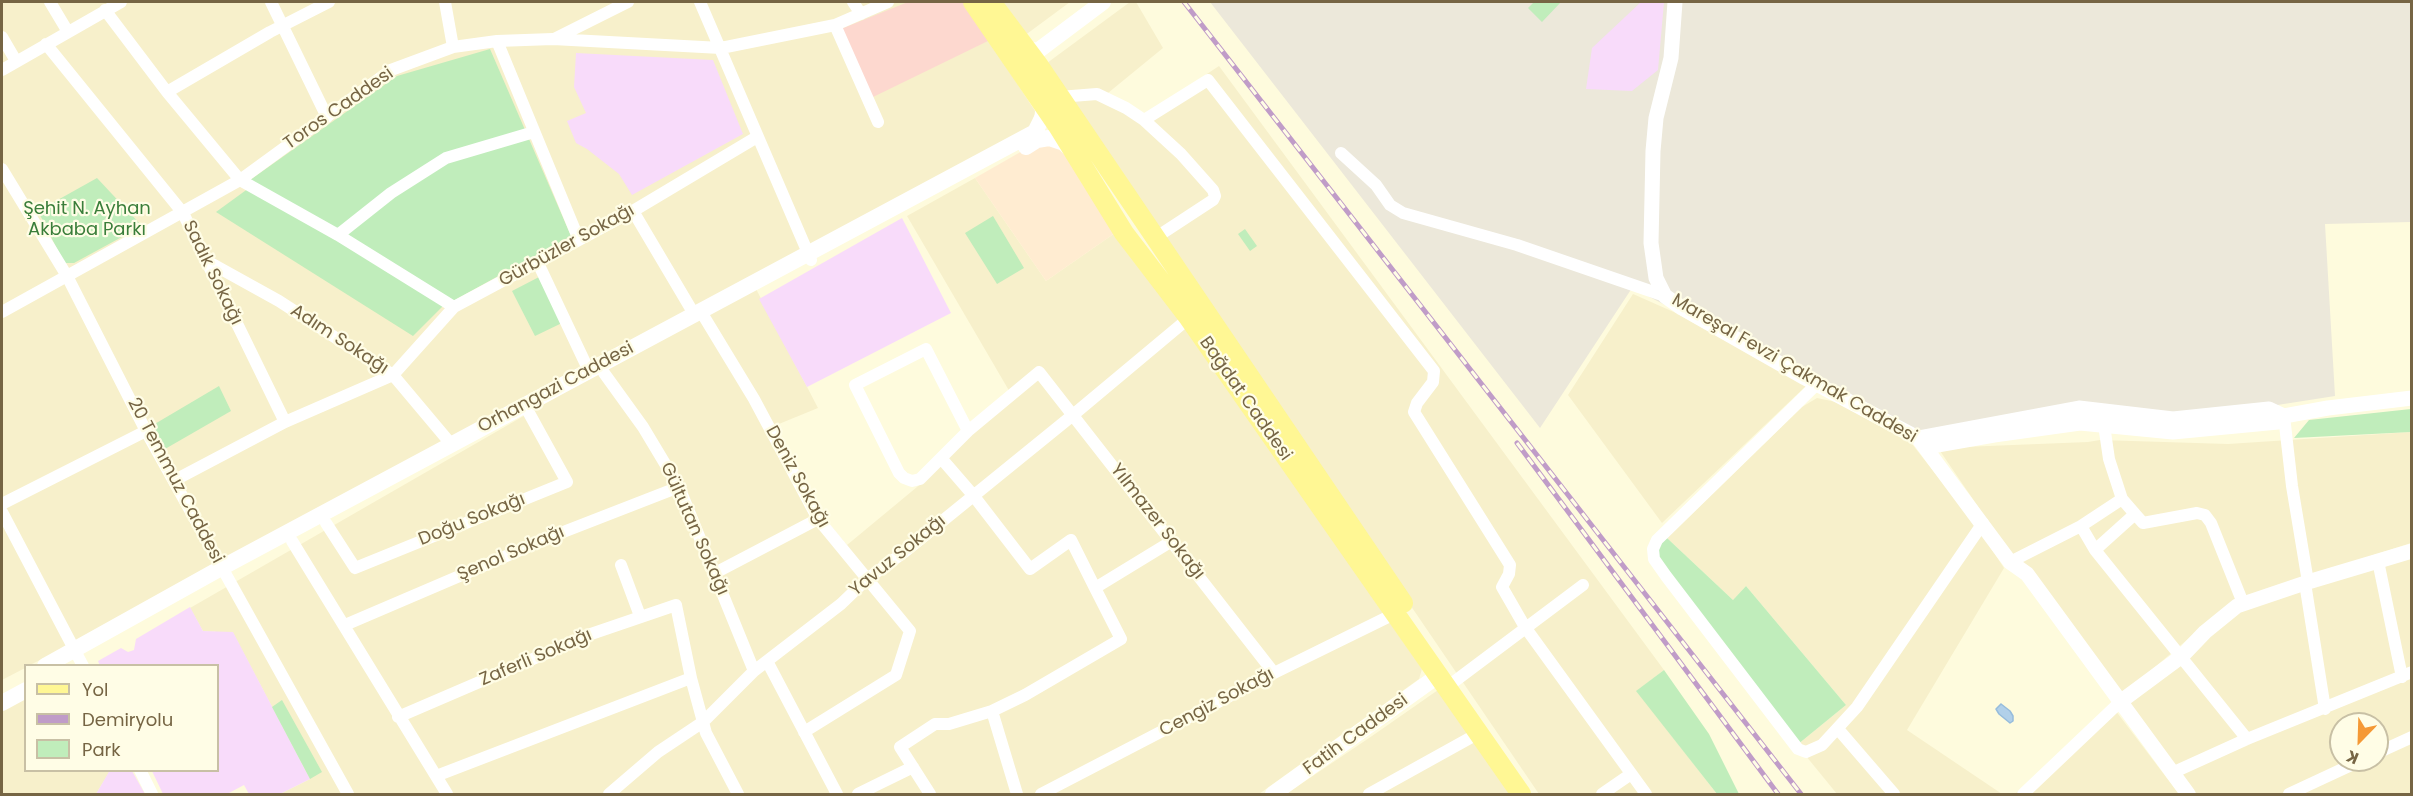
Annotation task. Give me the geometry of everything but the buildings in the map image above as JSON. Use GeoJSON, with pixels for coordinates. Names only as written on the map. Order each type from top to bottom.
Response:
{"type":"FeatureCollection","features":[{"type":"Feature","properties":{"kind":"main road","name":"Bağdat Caddesi"},"geometry":{"type":"LineString","coordinates":[[973,2],[1027,52],[1038,97],[1124,233],[1189,318],[1394,614],[1447,678],[1535,795]]}},
{"type":"Feature","properties":{"kind":"main road","name":"Bağdat Caddesi"},"geometry":{"type":"LineString","coordinates":[[991,2],[1175,266],[1447,678],[1479,733],[1521,795]]}},
{"type":"Feature","properties":{"kind":"main road"},"geometry":{"type":"LineString","coordinates":[[1027,52],[1089,2]]}},
{"type":"Feature","properties":{"kind":"main road"},"geometry":{"type":"LineString","coordinates":[[1027,52],[1103,2]]}},
{"type":"Feature","properties":{"kind":"main road"},"geometry":{"type":"LineString","coordinates":[[1035,132],[1043,116],[1038,97]]}},
{"type":"Feature","properties":{"kind":"main road"},"geometry":{"type":"LineString","coordinates":[[1058,126],[1071,126],[1084,135]]}},
{"type":"Feature","properties":{"kind":"main road","name":"Orhangazi Caddesi"},"geometry":{"type":"LineString","coordinates":[[55,664],[76,660],[452,444],[597,370],[1035,132],[1058,126]]}},
{"type":"Feature","properties":{"kind":"main road","name":"Orhangazi Caddesi"},"geometry":{"type":"LineString","coordinates":[[809,256],[1037,140],[1049,138],[1058,140],[1076,155]]}},
{"type":"Feature","properties":{"kind":"main road"},"geometry":{"type":"LineString","coordinates":[[1124,233],[1132,239],[1139,238],[1143,232],[1150,231]]}},
{"type":"Feature","properties":{"kind":"main road"},"geometry":{"type":"LineString","coordinates":[[1154,272],[1152,266],[1160,258],[1175,266]]}},
{"type":"Feature","properties":{"kind":"main road","name":"Orhangazi Caddesi"},"geometry":{"type":"LineString","coordinates":[[224,573],[292,541],[529,413],[597,370]]}},
{"type":"Feature","properties":{"kind":"main road"},"geometry":{"type":"LineString","coordinates":[[2,691],[24,678]]}},
{"type":"Feature","properties":{"kind":"main road","name":"Fatih Caddesi"},"geometry":{"type":"LineString","coordinates":[[1273,795],[1447,678]]}},
{"type":"Feature","properties":{"kind":"main road"},"geometry":{"type":"LineString","coordinates":[[2,703],[24,691]]}},
{"type":"Feature","properties":{"kind":"street"},"geometry":{"type":"LineString","coordinates":[[50,2],[68,32]]}},
{"type":"Feature","properties":{"kind":"street"},"geometry":{"type":"LineString","coordinates":[[2,70],[121,2]]}},
{"type":"Feature","properties":{"kind":"street"},"geometry":{"type":"LineString","coordinates":[[271,2],[327,117]]}},
{"type":"Feature","properties":{"kind":"street"},"geometry":{"type":"LineString","coordinates":[[167,92],[281,26],[328,2]]}},
{"type":"Feature","properties":{"kind":"street"},"geometry":{"type":"LineString","coordinates":[[445,2],[453,47]]}},
{"type":"Feature","properties":{"kind":"street"},"geometry":{"type":"LineString","coordinates":[[553,39],[627,2]]}},
{"type":"Feature","properties":{"kind":"street"},"geometry":{"type":"LineString","coordinates":[[703,2],[757,138],[809,256]]}},
{"type":"Feature","properties":{"kind":"street"},"geometry":{"type":"LineString","coordinates":[[853,2],[861,14]]}},
{"type":"Feature","properties":{"kind":"street","name":"Toros Caddesi"},"geometry":{"type":"LineString","coordinates":[[2,312],[240,180],[392,70],[453,47],[497,41],[553,39],[721,48],[835,25],[888,2]]}},
{"type":"Feature","properties":{"kind":"street","name":"Mareşal Fevzi Çakmak Caddesi"},"geometry":{"type":"LineString","coordinates":[[1675,2],[1671,58],[1656,118],[1650,214],[1656,278],[1665,296],[1682,308],[1922,443],[2010,562],[2027,574],[2188,795]]}},
{"type":"Feature","properties":{"kind":"street"},"geometry":{"type":"LineString","coordinates":[[105,10],[167,92],[240,180],[338,235],[454,307]]}},
{"type":"Feature","properties":{"kind":"street"},"geometry":{"type":"LineString","coordinates":[[835,25],[878,122]]}},
{"type":"Feature","properties":{"kind":"street"},"geometry":{"type":"LineString","coordinates":[[2,37],[16,61]]}},
{"type":"Feature","properties":{"kind":"street"},"geometry":{"type":"LineString","coordinates":[[497,41],[579,240]]}},
{"type":"Feature","properties":{"kind":"street","name":"Sadık Sokağı"},"geometry":{"type":"LineString","coordinates":[[46,44],[183,213],[285,422]]}},
{"type":"Feature","properties":{"kind":"street"},"geometry":{"type":"LineString","coordinates":[[1144,120],[1208,80],[1434,371],[1435,377],[1417,403],[1414,412],[1510,566],[1509,574],[1502,587],[1525,627],[1646,795]]}},
{"type":"Feature","properties":{"kind":"street"},"geometry":{"type":"LineString","coordinates":[[1059,97],[1097,94],[1126,108],[1144,120],[1181,154],[1213,190],[1215,196],[1213,200],[1150,231]]}},
{"type":"Feature","properties":{"kind":"street"},"geometry":{"type":"LineString","coordinates":[[338,235],[391,193],[446,158],[534,132]]}},
{"type":"Feature","properties":{"kind":"street","name":"Gürbüzler Sokağı"},"geometry":{"type":"LineString","coordinates":[[393,375],[454,307],[633,211],[757,138]]}},
{"type":"Feature","properties":{"kind":"street"},"geometry":{"type":"LineString","coordinates":[[1341,153],[1376,185],[1390,205],[1403,213],[1516,245],[1665,296]]}},
{"type":"Feature","properties":{"kind":"street","name":"20 Temmuz Caddesi"},"geometry":{"type":"LineString","coordinates":[[2,169],[67,276],[146,431],[348,795]]}},
{"type":"Feature","properties":{"kind":"street","name":"Deniz Sokağı"},"geometry":{"type":"LineString","coordinates":[[633,211],[754,399],[818,519],[910,631],[896,675],[804,732]]}},
{"type":"Feature","properties":{"kind":"street","name":"Adım Sokağı"},"geometry":{"type":"LineString","coordinates":[[205,260],[279,301],[393,375],[452,444]]}},
{"type":"Feature","properties":{"kind":"street","name":"Gültutan Sokağı"},"geometry":{"type":"LineString","coordinates":[[538,263],[597,370],[643,426],[678,487],[754,671]]}},
{"type":"Feature","properties":{"kind":"street","name":"Yavuz Sokağı"},"geometry":{"type":"LineString","coordinates":[[609,795],[624,790],[658,752],[703,722],[754,671],[841,604],[867,579],[903,553],[1189,318]]}},
{"type":"Feature","properties":{"kind":"street"},"geometry":{"type":"LineString","coordinates":[[926,349],[968,431],[920,479],[912,481],[904,478],[899,473],[855,385],[926,349]]}},
{"type":"Feature","properties":{"kind":"street","name":"Yılmazer Sokağı"},"geometry":{"type":"LineString","coordinates":[[968,431],[1039,372],[1274,673]]}},
{"type":"Feature","properties":{"kind":"street"},"geometry":{"type":"LineString","coordinates":[[175,480],[285,422],[393,375]]}},
{"type":"Feature","properties":{"kind":"street"},"geometry":{"type":"LineString","coordinates":[[1816,384],[1657,540],[1653,549],[1654,558],[1666,576],[1798,748],[1806,752],[1822,745],[1857,708],[1983,523]]}},
{"type":"Feature","properties":{"kind":"street"},"geometry":{"type":"LineString","coordinates":[[1922,443],[2080,423],[2173,432],[2278,422],[2284,416],[2328,408],[2412,398]]}},
{"type":"Feature","properties":{"kind":"street"},"geometry":{"type":"LineString","coordinates":[[1922,443],[2079,408],[2174,419],[2269,409],[2284,416]]}},
{"type":"Feature","properties":{"kind":"street","name":"Doğu Sokağı"},"geometry":{"type":"LineString","coordinates":[[326,523],[355,568],[567,482],[529,413]]}},
{"type":"Feature","properties":{"kind":"street"},"geometry":{"type":"LineString","coordinates":[[2284,416],[2325,709]]}},
{"type":"Feature","properties":{"kind":"street"},"geometry":{"type":"LineString","coordinates":[[2104,425],[2109,459],[2122,499],[2143,523],[2197,513],[2205,514],[2243,603]]}},
{"type":"Feature","properties":{"kind":"street"},"geometry":{"type":"LineString","coordinates":[[2,504],[146,431]]}},
{"type":"Feature","properties":{"kind":"street"},"geometry":{"type":"LineString","coordinates":[[930,795],[900,747],[935,724],[949,724],[992,711],[1025,695],[1121,639],[1071,540],[1030,569],[973,495],[941,458]]}},
{"type":"Feature","properties":{"kind":"street","name":"Şenol Sokağı"},"geometry":{"type":"LineString","coordinates":[[345,625],[573,528],[678,487]]}},
{"type":"Feature","properties":{"kind":"street"},"geometry":{"type":"LineString","coordinates":[[2010,562],[2080,526],[2122,499]]}},
{"type":"Feature","properties":{"kind":"street"},"geometry":{"type":"LineString","coordinates":[[2,512],[76,660]]}},
{"type":"Feature","properties":{"kind":"street"},"geometry":{"type":"LineString","coordinates":[[2095,550],[2136,514]]}},
{"type":"Feature","properties":{"kind":"street"},"geometry":{"type":"LineString","coordinates":[[715,573],[818,519]]}},
{"type":"Feature","properties":{"kind":"street"},"geometry":{"type":"LineString","coordinates":[[2080,526],[2095,550],[2247,739]]}},
{"type":"Feature","properties":{"kind":"street"},"geometry":{"type":"LineString","coordinates":[[292,541],[447,795]]}},
{"type":"Feature","properties":{"kind":"street"},"geometry":{"type":"LineString","coordinates":[[1095,588],[1172,541]]}},
{"type":"Feature","properties":{"kind":"street"},"geometry":{"type":"LineString","coordinates":[[2023,795],[2120,702],[2182,656],[2205,632],[2243,603],[2412,551]]}},
{"type":"Feature","properties":{"kind":"street"},"geometry":{"type":"LineString","coordinates":[[2172,773],[2247,739],[2407,675],[2378,561]]}},
{"type":"Feature","properties":{"kind":"street"},"geometry":{"type":"LineString","coordinates":[[621,565],[640,616]]}},
{"type":"Feature","properties":{"kind":"street"},"geometry":{"type":"LineString","coordinates":[[1447,678],[1525,627],[1583,585]]}},
{"type":"Feature","properties":{"kind":"street","name":"Zaferli Sokağı"},"geometry":{"type":"LineString","coordinates":[[398,717],[591,634],[676,605],[691,678]]}},
{"type":"Feature","properties":{"kind":"street","name":"Cengiz Sokağı"},"geometry":{"type":"LineString","coordinates":[[1041,795],[1274,673],[1394,614]]}},
{"type":"Feature","properties":{"kind":"street"},"geometry":{"type":"LineString","coordinates":[[767,661],[837,795]]}},
{"type":"Feature","properties":{"kind":"street"},"geometry":{"type":"LineString","coordinates":[[436,776],[691,678],[706,733],[738,795]]}},
{"type":"Feature","properties":{"kind":"street"},"geometry":{"type":"LineString","coordinates":[[992,711],[1017,795]]}},
{"type":"Feature","properties":{"kind":"street"},"geometry":{"type":"LineString","coordinates":[[1838,729],[1894,795]]}},
{"type":"Feature","properties":{"kind":"street"},"geometry":{"type":"LineString","coordinates":[[1369,795],[1479,733]]}},
{"type":"Feature","properties":{"kind":"street"},"geometry":{"type":"LineString","coordinates":[[2389,747],[2412,736]]}},
{"type":"Feature","properties":{"kind":"street"},"geometry":{"type":"LineString","coordinates":[[858,795],[913,767]]}},
{"type":"Feature","properties":{"kind":"street"},"geometry":{"type":"LineString","coordinates":[[140,772],[152,795]]}},
{"type":"Feature","properties":{"kind":"street"},"geometry":{"type":"LineString","coordinates":[[2289,795],[2337,772]]}},
{"type":"Feature","properties":{"kind":"street"},"geometry":{"type":"LineString","coordinates":[[1602,795],[1631,774]]}},
{"type":"Feature","properties":{"kind":"shaded area"},"geometry":{"type":"Polygon","coordinates":[[[2,2],[964,2],[1035,111],[1031,133],[78,641],[32,664],[24,664],[24,669],[2,680],[2,2]]]}},
{"type":"Feature","properties":{"kind":"shaded area"},"geometry":{"type":"Polygon","coordinates":[[[908,2],[964,2],[990,40],[869,99],[836,31],[908,2]]]}},
{"type":"Feature","properties":{"kind":"shaded area"},"geometry":{"type":"Polygon","coordinates":[[[1000,2],[1070,2],[1024,36],[1000,2]]]}},
{"type":"Feature","properties":{"kind":"shaded area"},"geometry":{"type":"Polygon","coordinates":[[[1130,2],[1136,2],[1163,48],[1108,93],[1145,115],[1219,66],[1664,670],[1637,691],[1717,794],[1539,794],[1043,66],[1130,2]]]}},
{"type":"Feature","properties":{"kind":"shaded area"},"geometry":{"type":"Polygon","coordinates":[[[1210,2],[2411,2],[2411,222],[2325,224],[2335,396],[2175,421],[1918,435],[1632,288],[1540,428],[1210,2]]]}},
{"type":"Feature","properties":{"kind":"shaded area"},"geometry":{"type":"Polygon","coordinates":[[[1641,2],[1664,2],[1658,70],[1632,91],[1586,89],[1592,48],[1641,2]]]}},
{"type":"Feature","properties":{"kind":"shaded area"},"geometry":{"type":"Polygon","coordinates":[[[576,53],[713,60],[743,134],[632,195],[619,174],[576,143],[567,121],[586,113],[574,87],[576,53]]]}},
{"type":"Feature","properties":{"kind":"shaded area"},"geometry":{"type":"Polygon","coordinates":[[[1038,142],[1053,144],[1067,156],[1115,233],[1046,281],[975,178],[1038,142]]]}},
{"type":"Feature","properties":{"kind":"shaded area"},"geometry":{"type":"Polygon","coordinates":[[[975,178],[1046,281],[1115,233],[1186,324],[1422,669],[1419,679],[1259,794],[280,794],[310,779],[233,633],[203,631],[190,608],[607,368],[755,287],[818,408],[774,426],[823,516],[847,545],[917,487],[1011,394],[907,216],[975,178]]]}},
{"type":"Feature","properties":{"kind":"shaded area"},"geometry":{"type":"Polygon","coordinates":[[[902,218],[951,313],[807,387],[759,299],[902,218]]]}},
{"type":"Feature","properties":{"kind":"shaded area"},"geometry":{"type":"Polygon","coordinates":[[[1633,294],[1676,313],[1806,386],[1662,523],[1568,395],[1633,294]]]}},
{"type":"Feature","properties":{"kind":"shaded area"},"geometry":{"type":"Polygon","coordinates":[[[1817,398],[1836,402],[1912,444],[1975,524],[2004,568],[1907,730],[2002,794],[1837,794],[1797,745],[1846,705],[1746,586],[1733,600],[1667,538],[1802,407],[1817,398]]]}},
{"type":"Feature","properties":{"kind":"shaded area"},"geometry":{"type":"Polygon","coordinates":[[[2411,432],[2411,543],[2234,600],[2122,695],[2011,555],[1938,448],[2100,440],[2228,444],[2411,432]]]}},
{"type":"Feature","properties":{"kind":"shaded area"},"geometry":{"type":"Polygon","coordinates":[[[2411,558],[2411,794],[2197,794],[2129,704],[2243,609],[2411,558]]]}},
{"type":"Feature","properties":{"kind":"shaded area"},"geometry":{"type":"Polygon","coordinates":[[[190,607],[203,631],[233,632],[310,779],[280,794],[249,794],[244,785],[227,794],[163,794],[152,772],[219,772],[219,664],[99,664],[98,661],[121,648],[128,652],[134,650],[136,639],[190,607]]]}},
{"type":"Feature","properties":{"kind":"shaded area"},"geometry":{"type":"Polygon","coordinates":[[[1438,690],[1513,794],[1286,794],[1372,736],[1438,690]]]}},
{"type":"Feature","properties":{"kind":"shaded area"},"geometry":{"type":"Polygon","coordinates":[[[24,698],[24,772],[109,772],[96,794],[2,794],[2,710],[24,698]]]}},
{"type":"Feature","properties":{"kind":"shaded area"},"geometry":{"type":"Polygon","coordinates":[[[2112,706],[2179,794],[2015,794],[2112,706]]]}},
{"type":"Feature","properties":{"kind":"shaded area"},"geometry":{"type":"Polygon","coordinates":[[[109,772],[133,772],[145,794],[96,794],[109,772]]]}},
{"type":"Feature","properties":{"kind":"green space"},"geometry":{"type":"Polygon","coordinates":[[[1534,2],[1561,2],[1542,22],[1528,8],[1534,2]]]}},
{"type":"Feature","properties":{"kind":"green space"},"geometry":{"type":"Polygon","coordinates":[[[490,49],[571,236],[453,301],[250,180],[397,76],[490,49]]]}},
{"type":"Feature","properties":{"kind":"green space","name":"Şehit N. Ayhan Akbaba Parkı"},"geometry":{"type":"Polygon","coordinates":[[[97,178],[142,226],[74,263],[64,263],[38,211],[97,178]]]}},
{"type":"Feature","properties":{"kind":"green space"},"geometry":{"type":"Polygon","coordinates":[[[249,188],[444,305],[413,336],[216,212],[249,188]]]}},
{"type":"Feature","properties":{"kind":"green space"},"geometry":{"type":"Polygon","coordinates":[[[993,216],[1024,268],[997,284],[965,233],[993,216]]]}},
{"type":"Feature","properties":{"kind":"green space"},"geometry":{"type":"Polygon","coordinates":[[[1245,229],[1257,246],[1250,251],[1238,234],[1245,229]]]}},
{"type":"Feature","properties":{"kind":"green space"},"geometry":{"type":"Polygon","coordinates":[[[539,277],[562,323],[535,336],[512,291],[539,277]]]}},
{"type":"Feature","properties":{"kind":"green space"},"geometry":{"type":"Polygon","coordinates":[[[219,386],[231,411],[165,449],[153,425],[219,386]]]}},
{"type":"Feature","properties":{"kind":"green space"},"geometry":{"type":"Polygon","coordinates":[[[2411,409],[2411,432],[2294,438],[2309,420],[2411,409]]]}},
{"type":"Feature","properties":{"kind":"green space"},"geometry":{"type":"Polygon","coordinates":[[[1667,538],[1733,600],[1746,586],[1846,705],[1797,745],[1660,561],[1657,551],[1660,544],[1667,538]]]}},
{"type":"Feature","properties":{"kind":"green space"},"geometry":{"type":"Polygon","coordinates":[[[1664,670],[1709,734],[1739,794],[1717,794],[1636,691],[1664,670]]]}},
{"type":"Feature","properties":{"kind":"green space"},"geometry":{"type":"Polygon","coordinates":[[[282,700],[322,772],[310,779],[272,707],[282,700]]]}},
{"type":"Feature","properties":{"kind":"water"},"geometry":{"type":"Polygon","coordinates":[[[2001,704],[2013,716],[2013,721],[2010,723],[1996,709],[2001,704]]]}},
{"type":"Feature","properties":{"kind":"railway"},"geometry":{"type":"LineString","coordinates":[[1184,2],[1801,794]]}},
{"type":"Feature","properties":{"kind":"railway"},"geometry":{"type":"LineString","coordinates":[[1517,443],[1778,794]]}}]}
